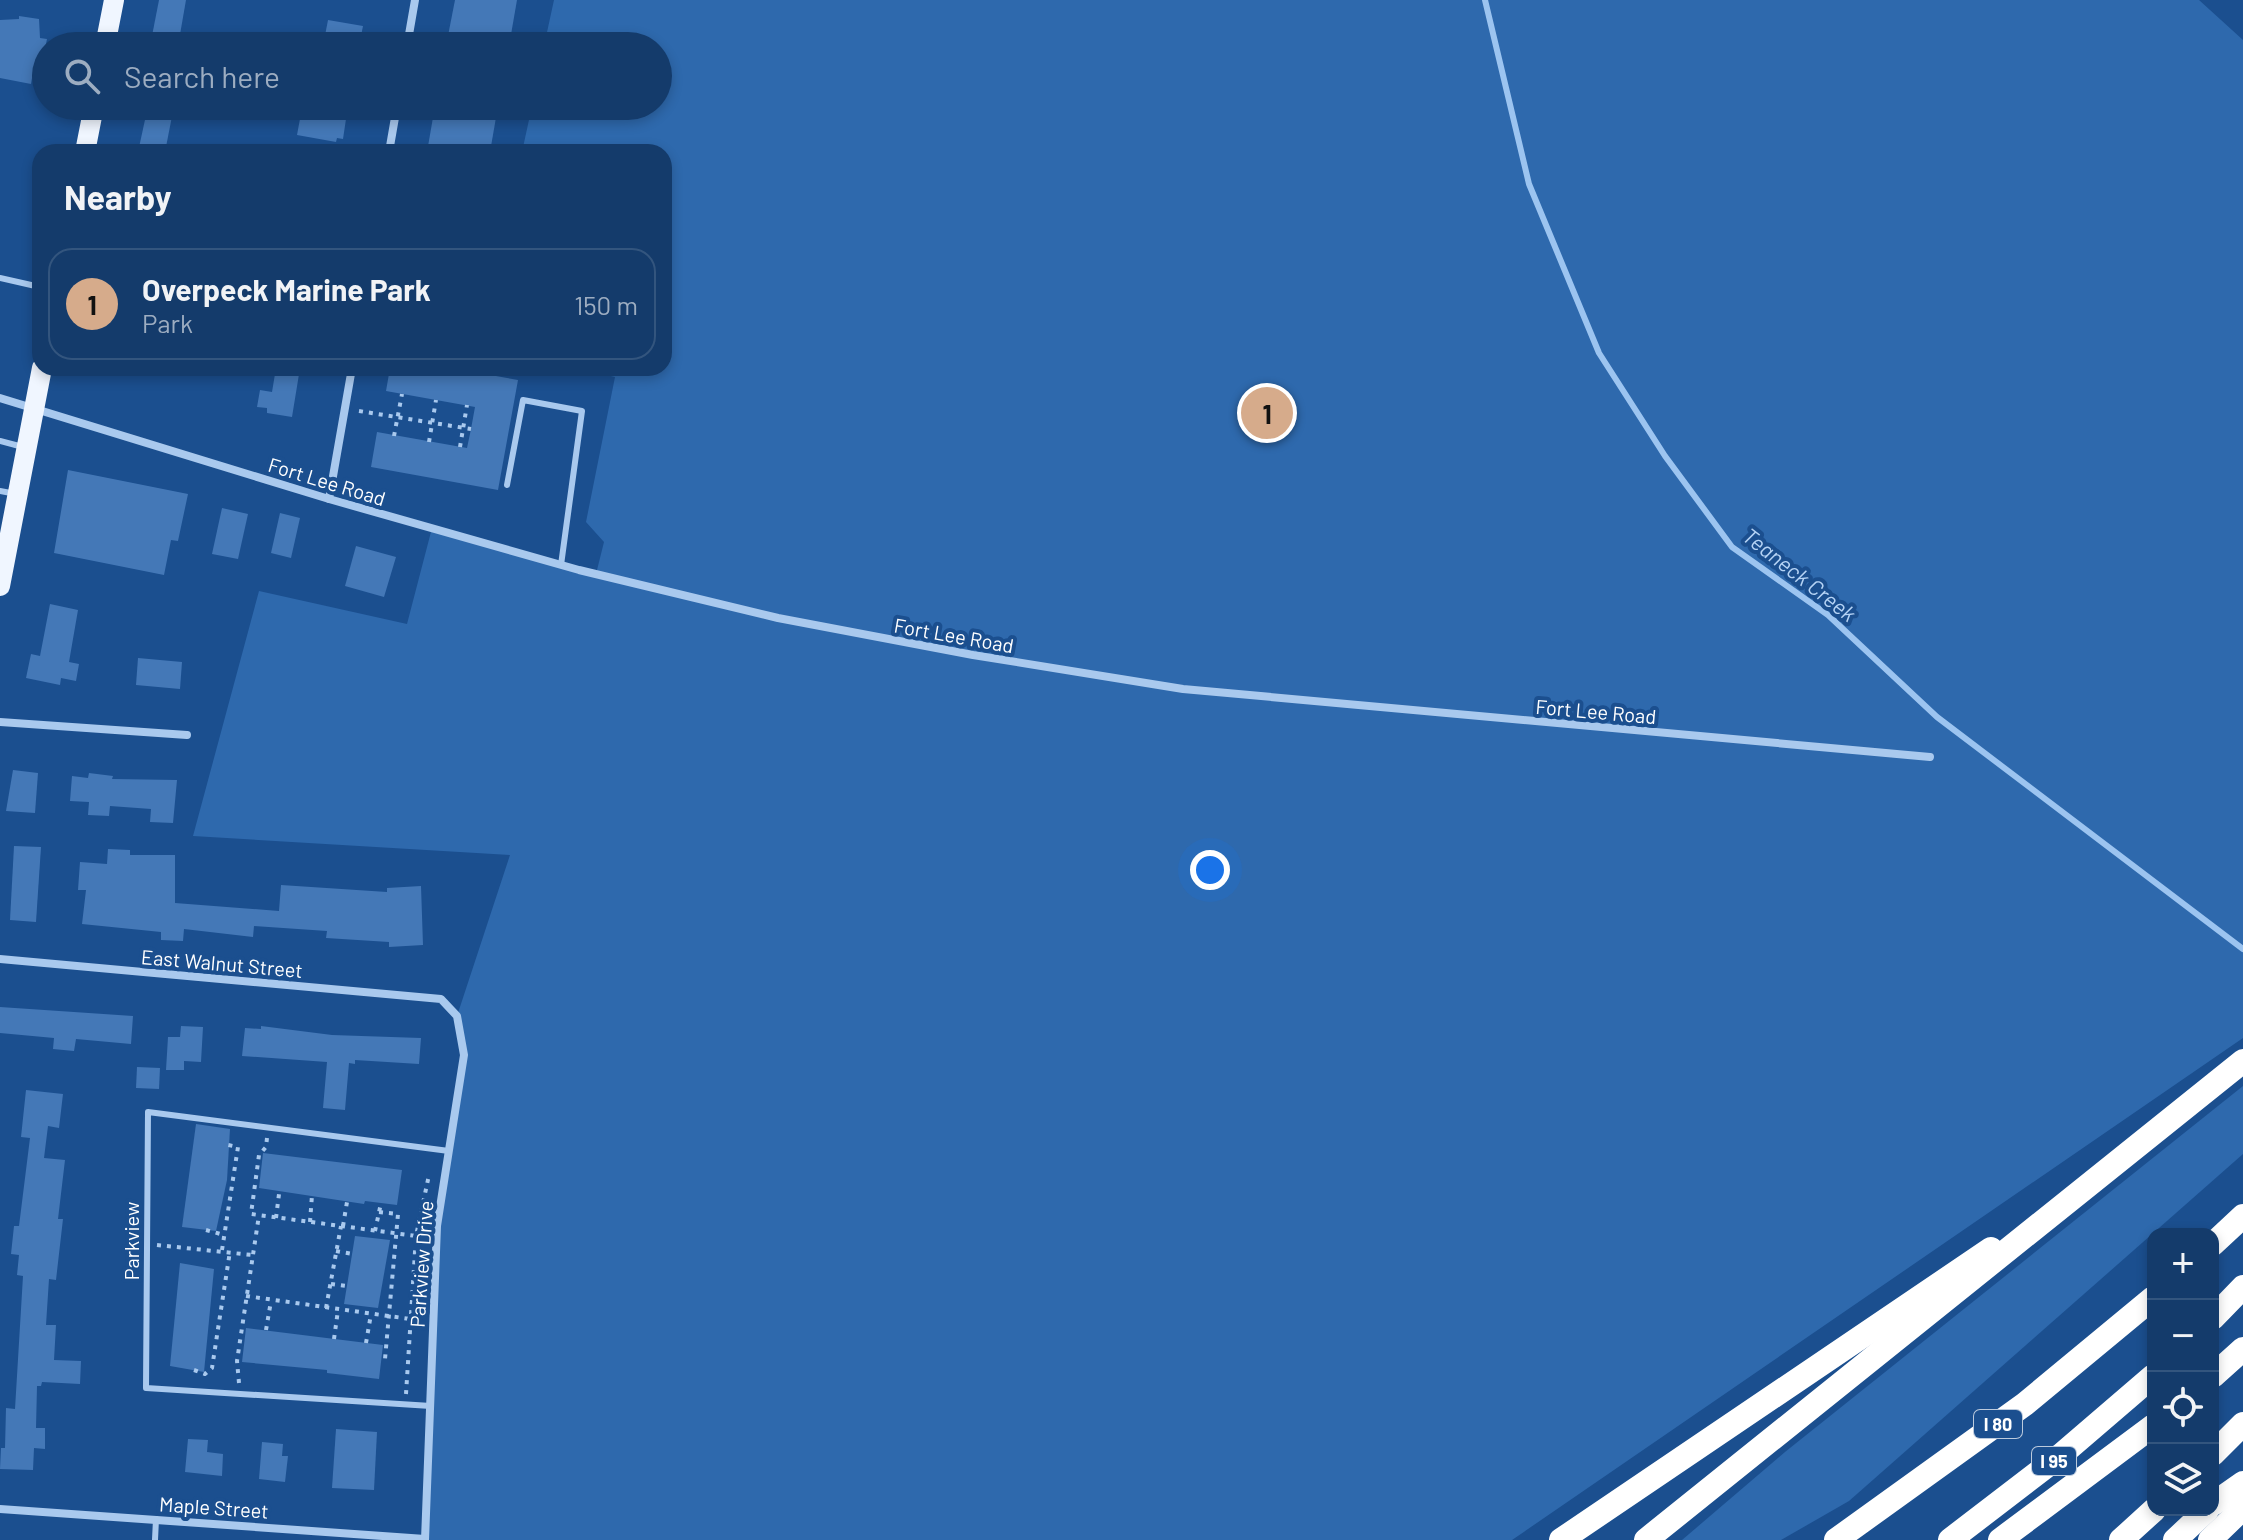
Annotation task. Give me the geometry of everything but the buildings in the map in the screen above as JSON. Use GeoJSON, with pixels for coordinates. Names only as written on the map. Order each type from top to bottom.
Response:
{"type":"FeatureCollection","features":[{"type":"Feature","properties":{"kind":"highway"},"geometry":{"type":"LineString","coordinates":[[1646,1540],[2243,1061]]}},
{"type":"Feature","properties":{"kind":"highway"},"geometry":{"type":"LineString","coordinates":[[1561,1540],[1958,1269],[2061,1205]]}},
{"type":"Feature","properties":{"kind":"highway"},"geometry":{"type":"LineString","coordinates":[[2219,1238],[2243,1216]]}},
{"type":"Feature","properties":{"kind":"highway"},"geometry":{"type":"LineString","coordinates":[[2219,1312],[2243,1287]]}},
{"type":"Feature","properties":{"kind":"highway","name":"I 80"},"geometry":{"type":"LineString","coordinates":[[1836,1540],[2025,1404],[2151,1300]]}},
{"type":"Feature","properties":{"kind":"highway"},"geometry":{"type":"LineString","coordinates":[[2217,1372],[2243,1349]]}},
{"type":"Feature","properties":{"kind":"highway","name":"I 95"},"geometry":{"type":"LineString","coordinates":[[1950,1540],[2061,1455],[2147,1381]]}},
{"type":"Feature","properties":{"kind":"highway"},"geometry":{"type":"LineString","coordinates":[[2219,1448],[2243,1424]]}},
{"type":"Feature","properties":{"kind":"highway","name":"I 95"},"geometry":{"type":"LineString","coordinates":[[2000,1540],[2147,1430]]}},
{"type":"Feature","properties":{"kind":"highway"},"geometry":{"type":"LineString","coordinates":[[2219,1500],[2243,1483]]}},
{"type":"Feature","properties":{"kind":"highway"},"geometry":{"type":"LineString","coordinates":[[2210,1540],[2243,1508]]}},
{"type":"Feature","properties":{"kind":"highway"},"geometry":{"type":"LineString","coordinates":[[2121,1540],[2147,1516]]}},
{"type":"Feature","properties":{"kind":"highway"},"geometry":{"type":"LineString","coordinates":[[2175,1540],[2201,1516]]}},
{"type":"Feature","properties":{"kind":"main road"},"geometry":{"type":"LineString","coordinates":[[108,32],[114,0]]}},
{"type":"Feature","properties":{"kind":"main road"},"geometry":{"type":"LineString","coordinates":[[87,144],[91,120]]}},
{"type":"Feature","properties":{"kind":"main road"},"geometry":{"type":"LineString","coordinates":[[0,586],[9,493],[27,448],[40,376]]}},
{"type":"Feature","properties":{"kind":"street"},"geometry":{"type":"LineString","coordinates":[[409,32],[415,0]]}},
{"type":"Feature","properties":{"kind":"street"},"geometry":{"type":"LineString","coordinates":[[390,144],[395,120]]}},
{"type":"Feature","properties":{"kind":"street"},"geometry":{"type":"LineString","coordinates":[[329,499],[351,376]]}},
{"type":"Feature","properties":{"kind":"street","name":"Fort Lee Road"},"geometry":{"type":"LineString","coordinates":[[0,398],[329,499],[561,565],[778,618],[1140,683],[1930,757]]}},
{"type":"Feature","properties":{"kind":"street"},"geometry":{"type":"LineString","coordinates":[[0,722],[187,735]]}},
{"type":"Feature","properties":{"kind":"street","name":"East Walnut Street"},"geometry":{"type":"LineString","coordinates":[[0,959],[441,999]]}},
{"type":"Feature","properties":{"kind":"street","name":"Parkview Drive"},"geometry":{"type":"LineString","coordinates":[[425,1540],[437,1226],[464,1055],[457,1016],[441,999]]}},
{"type":"Feature","properties":{"kind":"street","name":"Maple Street"},"geometry":{"type":"LineString","coordinates":[[0,1509],[425,1540]]}},
{"type":"Feature","properties":{"kind":"lane"},"geometry":{"type":"LineString","coordinates":[[0,278],[32,285]]}},
{"type":"Feature","properties":{"kind":"lane"},"geometry":{"type":"LineString","coordinates":[[507,485],[523,400],[582,411],[561,565]]}},
{"type":"Feature","properties":{"kind":"lane"},"geometry":{"type":"LineString","coordinates":[[0,441],[27,448]]}},
{"type":"Feature","properties":{"kind":"lane","name":"Parkview"},"geometry":{"type":"LineString","coordinates":[[431,1406],[146,1388],[148,1112],[449,1151]]}},
{"type":"Feature","properties":{"kind":"lane"},"geometry":{"type":"LineString","coordinates":[[155,1540],[156,1519]]}},
{"type":"Feature","properties":{"kind":"path"},"geometry":{"type":"LineString","coordinates":[[394,436],[402,394]]}},
{"type":"Feature","properties":{"kind":"path"},"geometry":{"type":"LineString","coordinates":[[429,442],[436,400]]}},
{"type":"Feature","properties":{"kind":"path"},"geometry":{"type":"LineString","coordinates":[[460,447],[467,405]]}},
{"type":"Feature","properties":{"kind":"path"},"geometry":{"type":"LineString","coordinates":[[345,408],[471,429]]}},
{"type":"Feature","properties":{"kind":"path"},"geometry":{"type":"LineString","coordinates":[[268,1128],[266,1147],[259,1155],[251,1214],[416,1236]]}},
{"type":"Feature","properties":{"kind":"path"},"geometry":{"type":"LineString","coordinates":[[222,1250],[230,1180],[238,1147],[228,1145]]}},
{"type":"Feature","properties":{"kind":"path"},"geometry":{"type":"LineString","coordinates":[[406,1404],[416,1236],[434,1150]]}},
{"type":"Feature","properties":{"kind":"path"},"geometry":{"type":"LineString","coordinates":[[276,1218],[279,1194]]}},
{"type":"Feature","properties":{"kind":"path"},"geometry":{"type":"LineString","coordinates":[[310,1222],[312,1195]]}},
{"type":"Feature","properties":{"kind":"path"},"geometry":{"type":"LineString","coordinates":[[326,1308],[347,1202]]}},
{"type":"Feature","properties":{"kind":"path"},"geometry":{"type":"LineString","coordinates":[[375,1231],[381,1203]]}},
{"type":"Feature","properties":{"kind":"path"},"geometry":{"type":"LineString","coordinates":[[379,1212],[398,1214],[385,1359],[381,1359]]}},
{"type":"Feature","properties":{"kind":"path"},"geometry":{"type":"LineString","coordinates":[[219,1213],[227,1214]]}},
{"type":"Feature","properties":{"kind":"path"},"geometry":{"type":"LineString","coordinates":[[238,1393],[240,1369],[237,1361],[259,1215]]}},
{"type":"Feature","properties":{"kind":"path"},"geometry":{"type":"LineString","coordinates":[[206,1230],[224,1235]]}},
{"type":"Feature","properties":{"kind":"path"},"geometry":{"type":"LineString","coordinates":[[147,1244],[253,1255]]}},
{"type":"Feature","properties":{"kind":"path"},"geometry":{"type":"LineString","coordinates":[[194,1370],[205,1374],[212,1368],[230,1251]]}},
{"type":"Feature","properties":{"kind":"path"},"geometry":{"type":"LineString","coordinates":[[336,1251],[353,1254]]}},
{"type":"Feature","properties":{"kind":"path"},"geometry":{"type":"LineString","coordinates":[[331,1284],[346,1286]]}},
{"type":"Feature","properties":{"kind":"path"},"geometry":{"type":"LineString","coordinates":[[246,1296],[410,1319]]}},
{"type":"Feature","properties":{"kind":"path"},"geometry":{"type":"LineString","coordinates":[[266,1330],[272,1300]]}},
{"type":"Feature","properties":{"kind":"path"},"geometry":{"type":"LineString","coordinates":[[334,1339],[338,1309]]}},
{"type":"Feature","properties":{"kind":"path"},"geometry":{"type":"LineString","coordinates":[[366,1343],[371,1314]]}},
{"type":"Feature","properties":{"kind":"shaded area"},"geometry":{"type":"Polygon","coordinates":[[[554,0],[2199,0],[2243,40],[2243,1038],[1512,1540],[425,1540],[437,1226],[464,1055],[457,1016],[510,855],[193,836],[259,591],[407,624],[432,528],[596,574],[604,542],[586,522],[615,377],[611,376],[672,376],[672,144],[524,144],[529,120],[672,120],[672,32],[547,32],[554,0]]]}},
{"type":"Feature","properties":{"kind":"shaded area"},"geometry":{"type":"Polygon","coordinates":[[[2243,1086],[2243,1154],[2159,1228],[2147,1228],[2147,1239],[1849,1501],[1781,1540],[1682,1540],[1785,1452],[2243,1086]]]}},
{"type":"Feature","properties":{"kind":"waterway","name":"Teaneck Creek"},"geometry":{"type":"LineString","coordinates":[[1485,0],[1529,184],[1599,353],[1665,456],[1732,547],[1828,615],[1937,717],[2243,949]]}},
{"type":"Feature","properties":{"kind":"place","name":"Overpeck Marine Park"},"geometry":{"type":"Point","coordinates":[1267,413]}}]}
